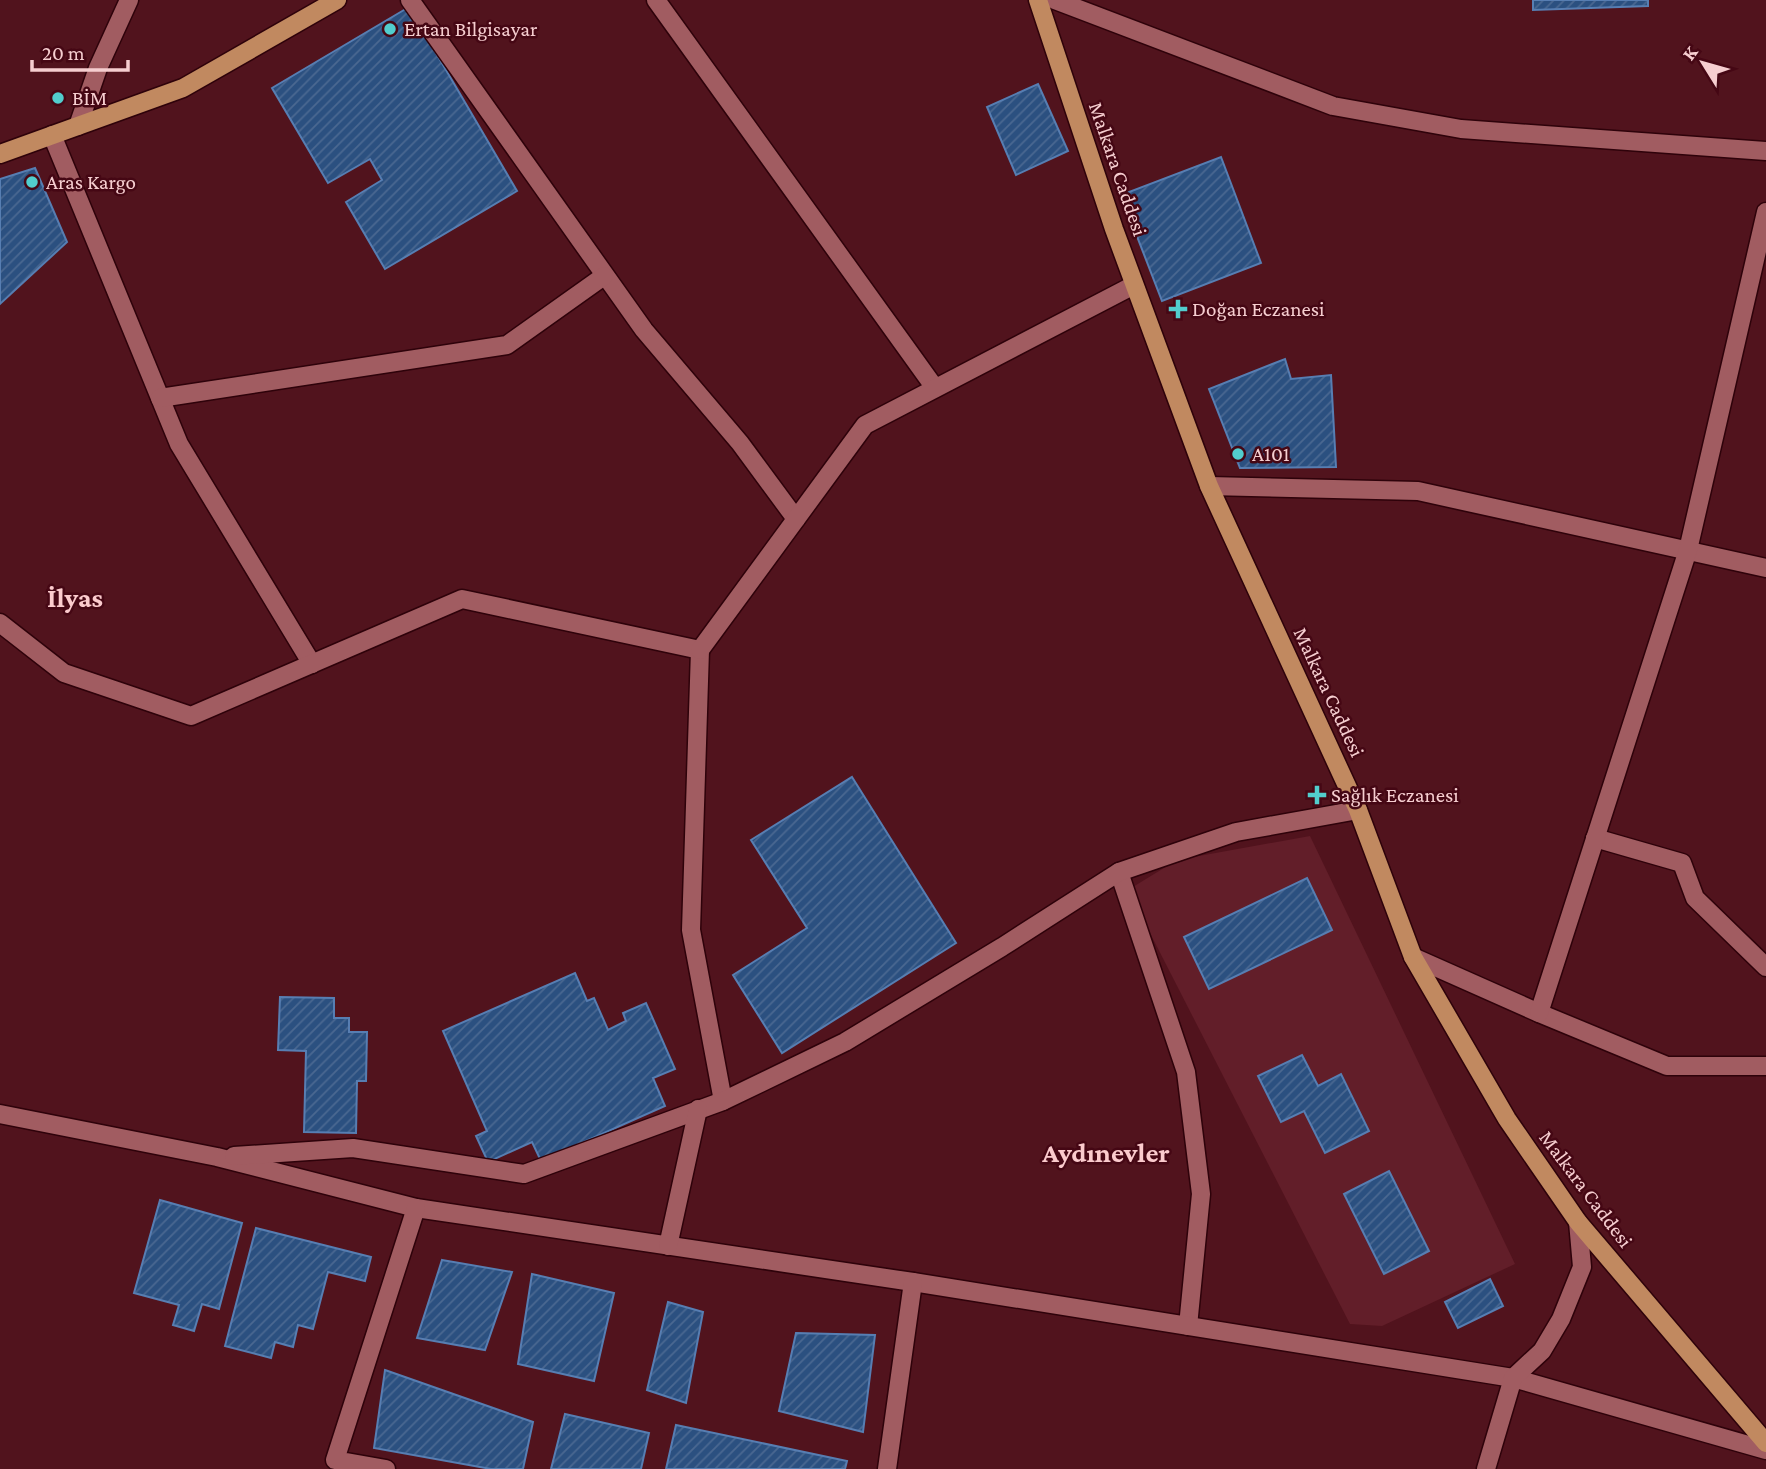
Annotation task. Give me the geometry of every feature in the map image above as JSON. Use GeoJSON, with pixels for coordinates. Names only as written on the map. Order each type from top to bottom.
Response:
{"type":"FeatureCollection","features":[{"type":"Feature","properties":{"kind":"main road"},"geometry":{"type":"LineString","coordinates":[[0,153],[183,88],[337,0]]}},
{"type":"Feature","properties":{"kind":"main road","name":"Malkara Caddesi"},"geometry":{"type":"LineString","coordinates":[[1038,0],[1134,285],[1209,486],[1359,810],[1413,957],[1507,1119],[1578,1223],[1766,1443]]}},
{"type":"Feature","properties":{"kind":"street"},"geometry":{"type":"LineString","coordinates":[[78,126],[98,68],[129,0]]}},
{"type":"Feature","properties":{"kind":"street"},"geometry":{"type":"LineString","coordinates":[[410,0],[644,330],[740,443],[796,519]]}},
{"type":"Feature","properties":{"kind":"street"},"geometry":{"type":"LineString","coordinates":[[656,0],[935,388]]}},
{"type":"Feature","properties":{"kind":"street"},"geometry":{"type":"LineString","coordinates":[[1055,0],[1333,106],[1461,129],[1766,151]]}},
{"type":"Feature","properties":{"kind":"street"},"geometry":{"type":"LineString","coordinates":[[52,135],[179,444],[312,664]]}},
{"type":"Feature","properties":{"kind":"street"},"geometry":{"type":"LineString","coordinates":[[1539,1013],[1688,550],[1766,212]]}},
{"type":"Feature","properties":{"kind":"street"},"geometry":{"type":"LineString","coordinates":[[160,398],[507,345],[604,276]]}},
{"type":"Feature","properties":{"kind":"street"},"geometry":{"type":"LineString","coordinates":[[723,1101],[691,930],[700,650],[865,425],[1134,285]]}},
{"type":"Feature","properties":{"kind":"street"},"geometry":{"type":"LineString","coordinates":[[1209,486],[1418,491],[1766,568]]}},
{"type":"Feature","properties":{"kind":"street"},"geometry":{"type":"LineString","coordinates":[[0,623],[64,673],[191,716],[462,599],[700,650]]}},
{"type":"Feature","properties":{"kind":"street"},"geometry":{"type":"LineString","coordinates":[[217,1157],[353,1148],[524,1174],[723,1101],[845,1042],[1119,872],[1236,832],[1359,810]]}},
{"type":"Feature","properties":{"kind":"street"},"geometry":{"type":"LineString","coordinates":[[1595,838],[1682,863],[1695,898],[1766,967]]}},
{"type":"Feature","properties":{"kind":"street"},"geometry":{"type":"LineString","coordinates":[[1119,872],[1186,1072],[1201,1194],[1188,1326]]}},
{"type":"Feature","properties":{"kind":"street"},"geometry":{"type":"LineString","coordinates":[[1413,957],[1667,1066],[1766,1066]]}},
{"type":"Feature","properties":{"kind":"street"},"geometry":{"type":"LineString","coordinates":[[668,1246],[698,1109]]}},
{"type":"Feature","properties":{"kind":"street"},"geometry":{"type":"LineString","coordinates":[[0,1114],[217,1157],[415,1209],[913,1282],[1513,1378],[1766,1450]]}},
{"type":"Feature","properties":{"kind":"street"},"geometry":{"type":"LineString","coordinates":[[386,1469],[335,1460],[415,1209]]}},
{"type":"Feature","properties":{"kind":"street"},"geometry":{"type":"LineString","coordinates":[[1486,1469],[1513,1378],[1542,1350],[1561,1319],[1582,1267],[1578,1223]]}},
{"type":"Feature","properties":{"kind":"street"},"geometry":{"type":"LineString","coordinates":[[887,1469],[913,1282]]}},
{"type":"Feature","properties":{"kind":"shaded area"},"geometry":{"type":"Polygon","coordinates":[[[1310,836],[1515,1264],[1382,1326],[1350,1324],[1128,890],[1177,860],[1310,836]]]}},
{"type":"Feature","properties":{"kind":"building"},"geometry":{"type":"Polygon","coordinates":[[[1533,0],[1648,0],[1648,6],[1533,10],[1533,0]]]}},
{"type":"Feature","properties":{"kind":"building"},"geometry":{"type":"Polygon","coordinates":[[[409,7],[517,191],[385,269],[346,202],[382,180],[370,159],[328,183],[272,88],[409,7]]]}},
{"type":"Feature","properties":{"kind":"building"},"geometry":{"type":"Polygon","coordinates":[[[1038,84],[1068,151],[1016,175],[987,107],[1038,84]]]}},
{"type":"Feature","properties":{"kind":"building"},"geometry":{"type":"Polygon","coordinates":[[[1221,157],[1261,263],[1162,301],[1121,195],[1221,157]]]}},
{"type":"Feature","properties":{"kind":"building"},"geometry":{"type":"Polygon","coordinates":[[[35,168],[67,242],[0,304],[0,179],[35,168]]]}},
{"type":"Feature","properties":{"kind":"building"},"geometry":{"type":"Polygon","coordinates":[[[1285,359],[1291,379],[1331,375],[1336,467],[1240,468],[1209,389],[1285,359]]]}},
{"type":"Feature","properties":{"kind":"building"},"geometry":{"type":"Polygon","coordinates":[[[852,777],[956,943],[782,1053],[733,975],[807,928],[751,840],[852,777]]]}},
{"type":"Feature","properties":{"kind":"building"},"geometry":{"type":"Polygon","coordinates":[[[1307,878],[1332,930],[1209,989],[1184,937],[1307,878]]]}},
{"type":"Feature","properties":{"kind":"building"},"geometry":{"type":"Polygon","coordinates":[[[575,973],[587,1001],[594,998],[608,1030],[626,1021],[623,1013],[646,1003],[675,1069],[653,1078],[665,1106],[541,1161],[532,1142],[488,1162],[476,1136],[487,1131],[443,1031],[575,973]]]}},
{"type":"Feature","properties":{"kind":"building"},"geometry":{"type":"Polygon","coordinates":[[[280,997],[334,998],[334,1018],[349,1018],[349,1032],[367,1032],[366,1081],[357,1081],[356,1133],[304,1132],[306,1051],[278,1050],[280,997]]]}},
{"type":"Feature","properties":{"kind":"building"},"geometry":{"type":"Polygon","coordinates":[[[1302,1055],[1318,1086],[1341,1074],[1369,1131],[1325,1153],[1304,1111],[1281,1122],[1258,1076],[1302,1055]]]}},
{"type":"Feature","properties":{"kind":"building"},"geometry":{"type":"Polygon","coordinates":[[[1389,1171],[1429,1251],[1384,1274],[1344,1194],[1389,1171]]]}},
{"type":"Feature","properties":{"kind":"building"},"geometry":{"type":"Polygon","coordinates":[[[160,1200],[242,1223],[219,1309],[202,1304],[194,1331],[173,1325],[179,1305],[134,1293],[160,1200]]]}},
{"type":"Feature","properties":{"kind":"building"},"geometry":{"type":"Polygon","coordinates":[[[256,1228],[371,1257],[365,1281],[328,1272],[313,1329],[298,1325],[293,1347],[275,1342],[271,1358],[225,1346],[256,1228]]]}},
{"type":"Feature","properties":{"kind":"building"},"geometry":{"type":"Polygon","coordinates":[[[442,1260],[512,1272],[485,1350],[417,1338],[442,1260]]]}},
{"type":"Feature","properties":{"kind":"building"},"geometry":{"type":"Polygon","coordinates":[[[532,1274],[614,1293],[594,1381],[518,1364],[532,1274]]]}},
{"type":"Feature","properties":{"kind":"building"},"geometry":{"type":"Polygon","coordinates":[[[1490,1279],[1503,1306],[1458,1328],[1445,1302],[1490,1279]]]}},
{"type":"Feature","properties":{"kind":"building"},"geometry":{"type":"Polygon","coordinates":[[[668,1302],[703,1312],[686,1403],[647,1390],[668,1302]]]}},
{"type":"Feature","properties":{"kind":"building"},"geometry":{"type":"Polygon","coordinates":[[[796,1333],[875,1335],[863,1432],[779,1411],[796,1333]]]}},
{"type":"Feature","properties":{"kind":"building"},"geometry":{"type":"Polygon","coordinates":[[[385,1370],[533,1422],[523,1469],[491,1469],[374,1448],[385,1370]]]}},
{"type":"Feature","properties":{"kind":"building"},"geometry":{"type":"Polygon","coordinates":[[[565,1414],[649,1433],[641,1469],[551,1469],[565,1414]]]}},
{"type":"Feature","properties":{"kind":"building"},"geometry":{"type":"Polygon","coordinates":[[[676,1425],[847,1461],[845,1469],[666,1469],[676,1425]]]}},
{"type":"Feature","properties":{"kind":"place","name":"Ertan Bilgisayar"},"geometry":{"type":"Point","coordinates":[390,29]}},
{"type":"Feature","properties":{"kind":"place","name":"BİM"},"geometry":{"type":"Point","coordinates":[58,98]}},
{"type":"Feature","properties":{"kind":"place","name":"Aras Kargo"},"geometry":{"type":"Point","coordinates":[32,182]}},
{"type":"Feature","properties":{"kind":"place","name":"Doğan Eczanesi"},"geometry":{"type":"Point","coordinates":[1178,309]}},
{"type":"Feature","properties":{"kind":"place","name":"A101"},"geometry":{"type":"Point","coordinates":[1238,454]}},
{"type":"Feature","properties":{"kind":"place","name":"Sağlık Eczanesi"},"geometry":{"type":"Point","coordinates":[1317,795]}},
{"type":"Feature","properties":{"kind":"district","name":"İlyas"},"geometry":{"type":"Point","coordinates":[75,597]}},
{"type":"Feature","properties":{"kind":"district","name":"Aydınevler"},"geometry":{"type":"Point","coordinates":[1106,1152]}}]}
